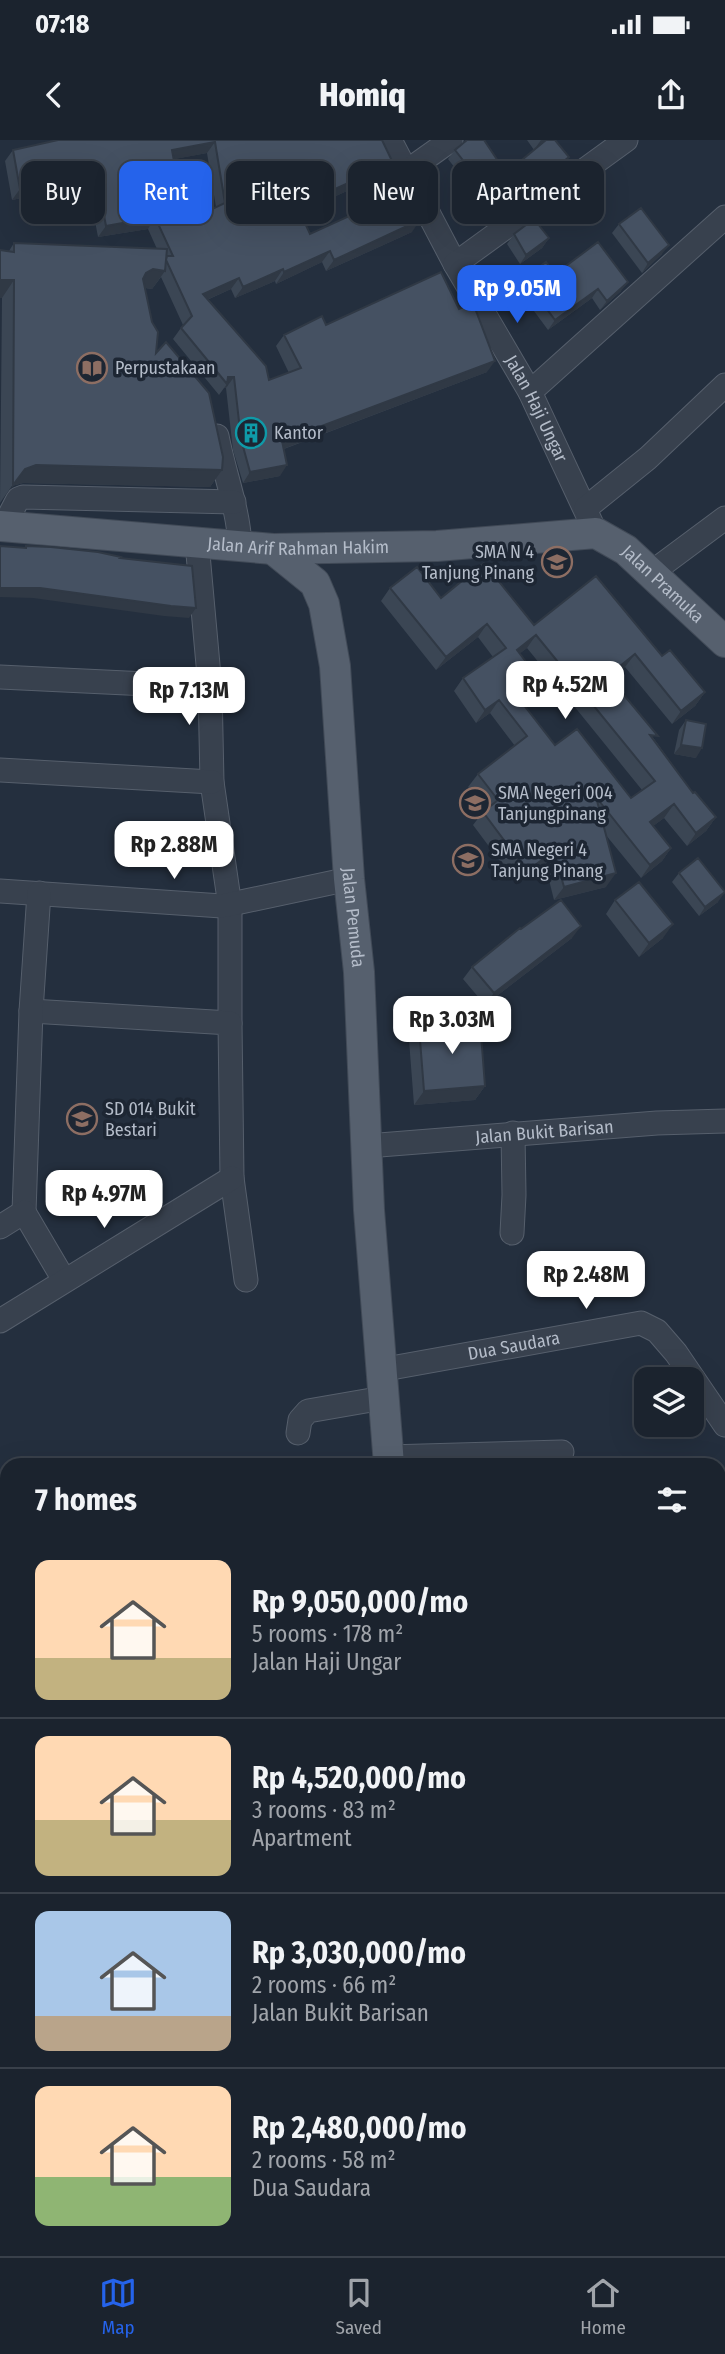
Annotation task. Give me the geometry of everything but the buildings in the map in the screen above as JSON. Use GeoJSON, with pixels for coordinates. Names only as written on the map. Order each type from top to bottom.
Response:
{"type":"FeatureCollection","features":[{"type":"Feature","properties":{"kind":"main road","name":"Jalan Arif Rahman Hakim"},"geometry":{"type":"LineString","coordinates":[[2,526],[273,549],[437,546],[591,521]]}},
{"type":"Feature","properties":{"kind":"main road","name":"Jalan Pramuka"},"geometry":{"type":"LineString","coordinates":[[591,521],[725,642]]}},
{"type":"Feature","properties":{"kind":"main road"},"geometry":{"type":"LineString","coordinates":[[273,549],[315,583],[318,568],[328,547]]}},
{"type":"Feature","properties":{"kind":"main road","name":"Jalan Pemuda"},"geometry":{"type":"LineString","coordinates":[[315,583],[324,604],[335,666],[349,878],[359,972],[369,1210],[388,1458]]}},
{"type":"Feature","properties":{"kind":"street","name":"Jalan Haji Ungar"},"geometry":{"type":"LineString","coordinates":[[390,140],[400,161]]}},
{"type":"Feature","properties":{"kind":"street"},"geometry":{"type":"LineString","coordinates":[[421,161],[451,140]]}},
{"type":"Feature","properties":{"kind":"street"},"geometry":{"type":"LineString","coordinates":[[455,264],[626,140]]}},
{"type":"Feature","properties":{"kind":"street"},"geometry":{"type":"LineString","coordinates":[[530,392],[725,217]]}},
{"type":"Feature","properties":{"kind":"street","name":"Jalan Haji Ungar"},"geometry":{"type":"LineString","coordinates":[[434,224],[530,392],[591,521]]}},
{"type":"Feature","properties":{"kind":"street"},"geometry":{"type":"LineString","coordinates":[[591,521],[648,458],[725,385]]}},
{"type":"Feature","properties":{"kind":"street"},"geometry":{"type":"LineString","coordinates":[[213,418],[239,523],[240,545]]}},
{"type":"Feature","properties":{"kind":"street"},"geometry":{"type":"LineString","coordinates":[[2,526],[18,499],[23,496],[234,502]]}},
{"type":"Feature","properties":{"kind":"street"},"geometry":{"type":"LineString","coordinates":[[651,573],[725,518]]}},
{"type":"Feature","properties":{"kind":"street"},"geometry":{"type":"LineString","coordinates":[[197,543],[210,687],[212,782],[230,906],[232,1178],[246,1280]]}},
{"type":"Feature","properties":{"kind":"street"},"geometry":{"type":"LineString","coordinates":[[0,677],[210,687]]}},
{"type":"Feature","properties":{"kind":"street"},"geometry":{"type":"LineString","coordinates":[[0,771],[212,782]]}},
{"type":"Feature","properties":{"kind":"street"},"geometry":{"type":"LineString","coordinates":[[0,891],[230,906],[349,878]]}},
{"type":"Feature","properties":{"kind":"street"},"geometry":{"type":"LineString","coordinates":[[39,893],[31,1011],[24,1212],[64,1280]]}},
{"type":"Feature","properties":{"kind":"street"},"geometry":{"type":"LineString","coordinates":[[31,1011],[230,1023]]}},
{"type":"Feature","properties":{"kind":"street","name":"Jalan Bukit Barisan"},"geometry":{"type":"LineString","coordinates":[[367,1146],[513,1133],[725,1121]]}},
{"type":"Feature","properties":{"kind":"street"},"geometry":{"type":"LineString","coordinates":[[512,1233],[513,1133]]}},
{"type":"Feature","properties":{"kind":"street"},"geometry":{"type":"LineString","coordinates":[[0,1321],[232,1178]]}},
{"type":"Feature","properties":{"kind":"street"},"geometry":{"type":"LineString","coordinates":[[0,1227],[24,1212]]}},
{"type":"Feature","properties":{"kind":"street","name":"Dua Saudara"},"geometry":{"type":"LineString","coordinates":[[382,1384],[641,1323],[657,1331],[676,1353],[725,1425]]}},
{"type":"Feature","properties":{"kind":"street"},"geometry":{"type":"LineString","coordinates":[[298,1433],[300,1420],[308,1411],[382,1384]]}},
{"type":"Feature","properties":{"kind":"street"},"geometry":{"type":"LineString","coordinates":[[446,1458],[562,1452]]}},
{"type":"Feature","properties":{"kind":"place","name":"Perpustakaan"},"geometry":{"type":"Point","coordinates":[92,368]}},
{"type":"Feature","properties":{"kind":"place","name":"Kantor"},"geometry":{"type":"Point","coordinates":[251,433]}},
{"type":"Feature","properties":{"kind":"place","name":"SMA N 4 Tanjung Pinang"},"geometry":{"type":"Point","coordinates":[557,562]}},
{"type":"Feature","properties":{"kind":"place","name":"SMA Negeri 004 Tanjungpinang"},"geometry":{"type":"Point","coordinates":[475,803]}},
{"type":"Feature","properties":{"kind":"place","name":"SMA Negeri 4 Tanjung Pinang"},"geometry":{"type":"Point","coordinates":[468,860]}},
{"type":"Feature","properties":{"kind":"place","name":"SD 014 Bukit Bestari"},"geometry":{"type":"Point","coordinates":[82,1119]}}]}
